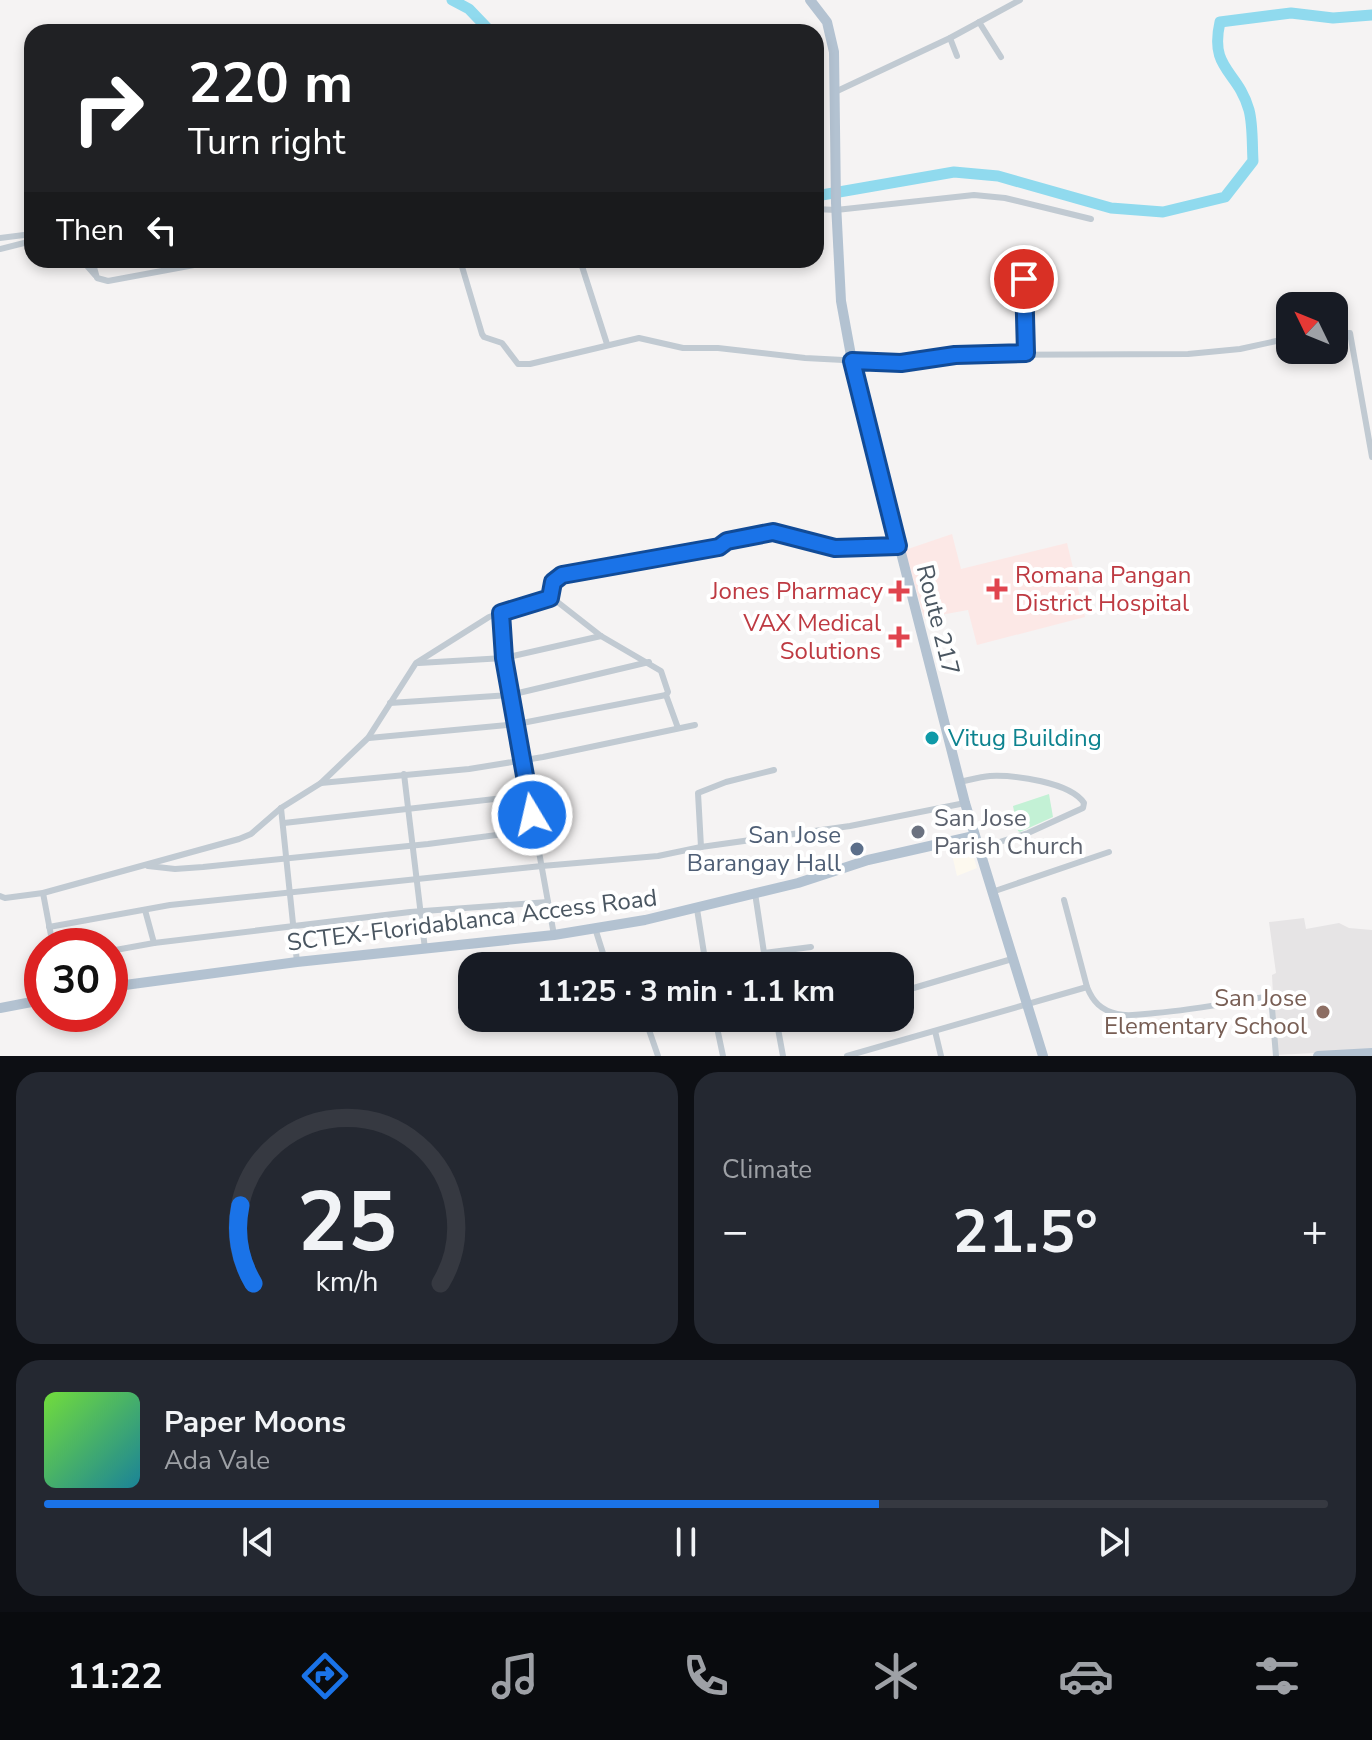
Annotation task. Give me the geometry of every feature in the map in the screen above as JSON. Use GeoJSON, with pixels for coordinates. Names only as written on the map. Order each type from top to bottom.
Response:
{"type":"FeatureCollection","features":[{"type":"Feature","properties":{"kind":"main road","name":"Route 217"},"geometry":{"type":"LineString","coordinates":[[810,0],[827,22],[832,35],[841,301],[852,361],[959,782],[1043,1056]]}},
{"type":"Feature","properties":{"kind":"main road","name":"SCTEX-Floridablanca Access Road"},"geometry":{"type":"LineString","coordinates":[[128,985],[595,928],[697,909],[826,875],[868,860],[974,836]]}},
{"type":"Feature","properties":{"kind":"main road"},"geometry":{"type":"LineString","coordinates":[[0,1008],[24,1003]]}},
{"type":"Feature","properties":{"kind":"main road"},"geometry":{"type":"LineString","coordinates":[[1318,1056],[1372,1053]]}},
{"type":"Feature","properties":{"kind":"street"},"geometry":{"type":"LineString","coordinates":[[835,92],[950,38],[1020,0]]}},
{"type":"Feature","properties":{"kind":"street"},"geometry":{"type":"LineString","coordinates":[[979,22],[1001,57]]}},
{"type":"Feature","properties":{"kind":"street"},"geometry":{"type":"LineString","coordinates":[[950,38],[957,56]]}},
{"type":"Feature","properties":{"kind":"street"},"geometry":{"type":"LineString","coordinates":[[824,208],[974,195],[1005,198],[1091,219]]}},
{"type":"Feature","properties":{"kind":"street"},"geometry":{"type":"LineString","coordinates":[[0,238],[24,235]]}},
{"type":"Feature","properties":{"kind":"street"},"geometry":{"type":"LineString","coordinates":[[0,249],[24,243]]}},
{"type":"Feature","properties":{"kind":"street"},"geometry":{"type":"LineString","coordinates":[[89,268],[97,278],[108,281],[180,268]]}},
{"type":"Feature","properties":{"kind":"street"},"geometry":{"type":"LineString","coordinates":[[94,268],[97,278]]}},
{"type":"Feature","properties":{"kind":"street"},"geometry":{"type":"LineString","coordinates":[[462,268],[482,334],[502,343],[518,364],[530,364],[639,338],[683,348],[718,348],[901,363],[955,355],[1188,354],[1240,349],[1276,341]]}},
{"type":"Feature","properties":{"kind":"street"},"geometry":{"type":"LineString","coordinates":[[583,268],[607,344]]}},
{"type":"Feature","properties":{"kind":"street"},"geometry":{"type":"LineString","coordinates":[[1024,279],[1026,353]]}},
{"type":"Feature","properties":{"kind":"street"},"geometry":{"type":"LineString","coordinates":[[1348,333],[1372,457]]}},
{"type":"Feature","properties":{"kind":"street"},"geometry":{"type":"LineString","coordinates":[[550,598],[553,582],[562,575],[719,547],[727,541],[761,532],[782,533],[835,548],[898,546]]}},
{"type":"Feature","properties":{"kind":"street"},"geometry":{"type":"LineString","coordinates":[[0,896],[43,893],[147,866],[251,834],[281,808],[321,783],[368,738],[416,663],[489,617],[550,598]]}},
{"type":"Feature","properties":{"kind":"street"},"geometry":{"type":"LineString","coordinates":[[550,598],[601,636],[649,662],[663,674],[668,692],[666,695],[678,728]]}},
{"type":"Feature","properties":{"kind":"street"},"geometry":{"type":"LineString","coordinates":[[501,613],[510,695],[554,935]]}},
{"type":"Feature","properties":{"kind":"street"},"geometry":{"type":"LineString","coordinates":[[416,663],[504,658],[601,636]]}},
{"type":"Feature","properties":{"kind":"street"},"geometry":{"type":"LineString","coordinates":[[390,703],[510,695],[649,662]]}},
{"type":"Feature","properties":{"kind":"street"},"geometry":{"type":"LineString","coordinates":[[368,738],[517,724],[666,695]]}},
{"type":"Feature","properties":{"kind":"street"},"geometry":{"type":"LineString","coordinates":[[321,783],[469,769],[695,725]]}},
{"type":"Feature","properties":{"kind":"street"},"geometry":{"type":"LineString","coordinates":[[701,847],[698,793],[726,782],[774,770]]}},
{"type":"Feature","properties":{"kind":"street"},"geometry":{"type":"LineString","coordinates":[[404,774],[425,949]]}},
{"type":"Feature","properties":{"kind":"street"},"geometry":{"type":"LineString","coordinates":[[959,782],[996,776],[1052,784],[1066,788],[1084,803],[1083,808],[1028,833],[978,849]]}},
{"type":"Feature","properties":{"kind":"street"},"geometry":{"type":"LineString","coordinates":[[284,823],[529,795]]}},
{"type":"Feature","properties":{"kind":"street"},"geometry":{"type":"LineString","coordinates":[[43,893],[49,927],[145,910],[290,893],[658,856],[850,826],[965,803]]}},
{"type":"Feature","properties":{"kind":"street"},"geometry":{"type":"LineString","coordinates":[[281,808],[297,962]]}},
{"type":"Feature","properties":{"kind":"street"},"geometry":{"type":"LineString","coordinates":[[147,866],[175,869],[534,830]]}},
{"type":"Feature","properties":{"kind":"street"},"geometry":{"type":"LineString","coordinates":[[991,892],[1109,852]]}},
{"type":"Feature","properties":{"kind":"street"},"geometry":{"type":"LineString","coordinates":[[755,893],[764,952]]}},
{"type":"Feature","properties":{"kind":"street"},"geometry":{"type":"LineString","coordinates":[[1064,900],[1087,987],[1099,1006],[1119,1015],[1131,1015],[1271,996],[1276,1056]]}},
{"type":"Feature","properties":{"kind":"street"},"geometry":{"type":"LineString","coordinates":[[128,948],[421,911],[548,902]]}},
{"type":"Feature","properties":{"kind":"street"},"geometry":{"type":"LineString","coordinates":[[697,909],[704,952]]}},
{"type":"Feature","properties":{"kind":"street"},"geometry":{"type":"LineString","coordinates":[[145,910],[154,943]]}},
{"type":"Feature","properties":{"kind":"street"},"geometry":{"type":"LineString","coordinates":[[595,928],[603,952]]}},
{"type":"Feature","properties":{"kind":"street"},"geometry":{"type":"LineString","coordinates":[[772,952],[811,947]]}},
{"type":"Feature","properties":{"kind":"street"},"geometry":{"type":"LineString","coordinates":[[914,988],[1012,959]]}},
{"type":"Feature","properties":{"kind":"street"},"geometry":{"type":"LineString","coordinates":[[847,1056],[1087,987]]}},
{"type":"Feature","properties":{"kind":"street"},"geometry":{"type":"LineString","coordinates":[[935,1031],[941,1056]]}},
{"type":"Feature","properties":{"kind":"street"},"geometry":{"type":"LineString","coordinates":[[650,1032],[658,1056]]}},
{"type":"Feature","properties":{"kind":"street"},"geometry":{"type":"LineString","coordinates":[[718,1032],[723,1056]]}},
{"type":"Feature","properties":{"kind":"street"},"geometry":{"type":"LineString","coordinates":[[779,1032],[783,1056]]}},
{"type":"Feature","properties":{"kind":"shaded area","name":"Romana Pangan District Hospital"},"geometry":{"type":"Polygon","coordinates":[[[952,534],[961,569],[1067,543],[1085,617],[977,645],[968,610],[924,618],[905,550],[952,534]]]}},
{"type":"Feature","properties":{"kind":"shaded area"},"geometry":{"type":"Polygon","coordinates":[[[969,842],[977,868],[957,876],[950,846],[969,842]]]}},
{"type":"Feature","properties":{"kind":"shaded area","name":"San Jose Elementary School"},"geometry":{"type":"Polygon","coordinates":[[[1304,918],[1306,929],[1339,923],[1349,928],[1372,930],[1372,1050],[1276,1055],[1272,975],[1276,973],[1269,922],[1304,918]]]}},
{"type":"Feature","properties":{"kind":"green space"},"geometry":{"type":"Polygon","coordinates":[[[1049,794],[1053,817],[1018,831],[1013,806],[1049,794]]]}},
{"type":"Feature","properties":{"kind":"waterway"},"geometry":{"type":"LineString","coordinates":[[452,0],[469,9],[483,24]]}},
{"type":"Feature","properties":{"kind":"waterway"},"geometry":{"type":"LineString","coordinates":[[824,195],[954,172],[998,176],[1111,208],[1163,212],[1225,197],[1253,161],[1249,110],[1218,50],[1220,22],[1291,13],[1333,18],[1372,15]]}},
{"type":"Feature","properties":{"kind":"place","name":"Romana Pangan District Hospital"},"geometry":{"type":"Point","coordinates":[997,589]}},
{"type":"Feature","properties":{"kind":"place","name":"Jones Pharmacy"},"geometry":{"type":"Point","coordinates":[899,591]}},
{"type":"Feature","properties":{"kind":"place","name":"VAX Medical Solutions"},"geometry":{"type":"Point","coordinates":[899,637]}},
{"type":"Feature","properties":{"kind":"place","name":"Vitug Building"},"geometry":{"type":"Point","coordinates":[932,738]}},
{"type":"Feature","properties":{"kind":"place","name":"San Jose Parish Church"},"geometry":{"type":"Point","coordinates":[918,832]}},
{"type":"Feature","properties":{"kind":"place","name":"San Jose Barangay Hall"},"geometry":{"type":"Point","coordinates":[857,849]}},
{"type":"Feature","properties":{"kind":"place","name":"San Jose Elementary School"},"geometry":{"type":"Point","coordinates":[1323,1012]}},
{"type":"Feature","properties":{"kind":"route"},"geometry":{"type":"LineString","coordinates":[[532,815],[504,658],[501,613],[550,598],[553,582],[562,575],[719,547],[727,541],[761,532],[782,533],[835,548],[898,546],[852,361],[901,363],[955,355],[1026,353],[1024,279]]}}]}
